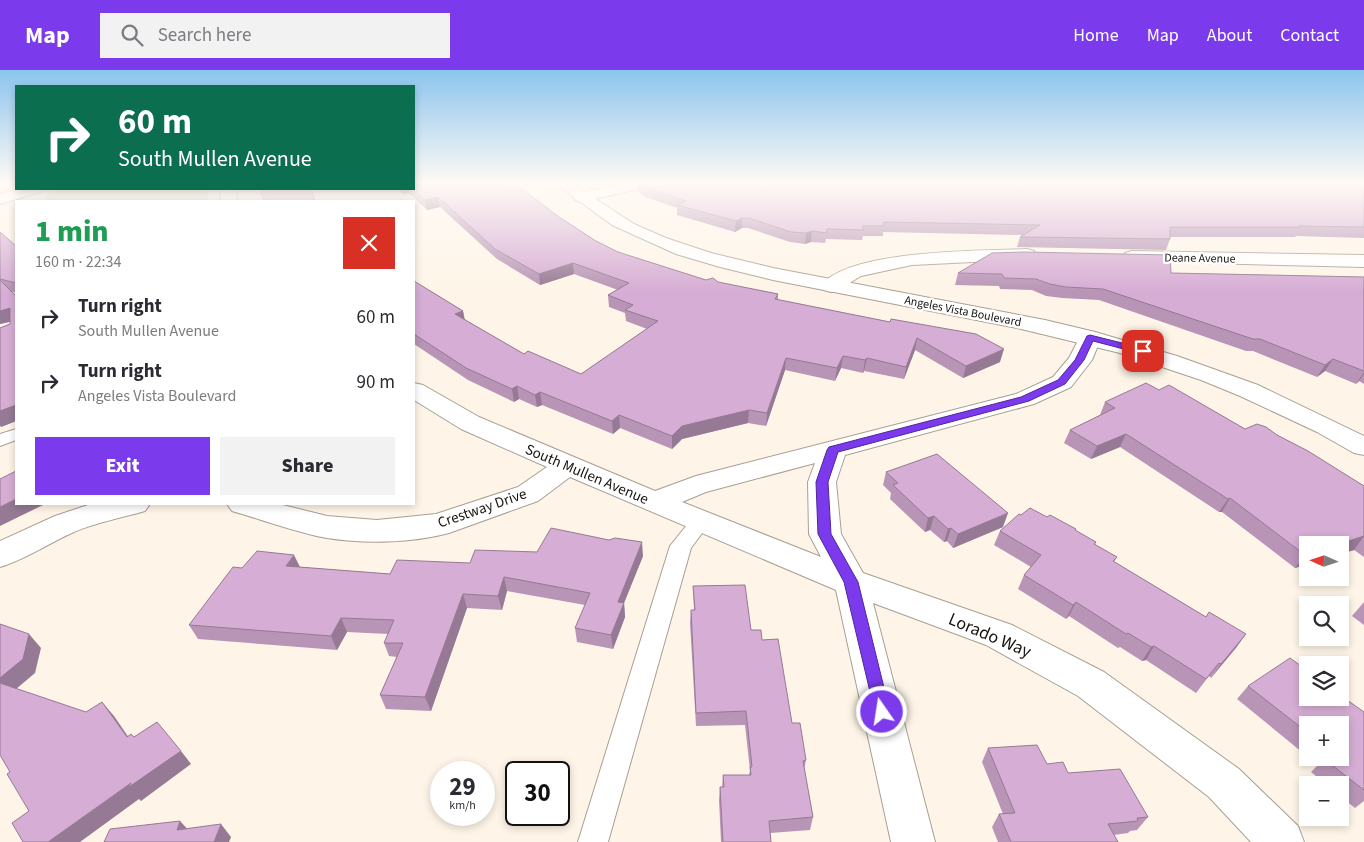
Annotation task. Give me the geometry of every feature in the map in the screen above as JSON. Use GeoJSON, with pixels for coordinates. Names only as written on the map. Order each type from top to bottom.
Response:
{"type":"FeatureCollection","features":[{"type":"Feature","properties":{"kind":"street","name":"Angeles Vista Boulevard"},"geometry":{"type":"LineString","coordinates":[[615,220],[676,248],[710,259],[831,286],[1090,338],[1143,351],[1200,370],[1260,394],[1325,424],[1364,447]]}},
{"type":"Feature","properties":{"kind":"street"},"geometry":{"type":"LineString","coordinates":[[831,286],[855,272],[912,259],[968,256],[1049,256]]}},
{"type":"Feature","properties":{"kind":"street","name":"Deane Avenue"},"geometry":{"type":"LineString","coordinates":[[1118,257],[1364,261]]}},
{"type":"Feature","properties":{"kind":"street","name":"South Mullen Avenue"},"geometry":{"type":"LineString","coordinates":[[415,391],[470,423],[654,504],[696,485],[1025,399],[1062,382],[1080,360],[1090,338]]}},
{"type":"Feature","properties":{"kind":"street"},"geometry":{"type":"LineString","coordinates":[[833,450],[822,482],[825,534],[851,582],[913,842]]}},
{"type":"Feature","properties":{"kind":"street","name":"Crestway Drive"},"geometry":{"type":"LineString","coordinates":[[246,505],[327,527],[377,531],[438,525],[528,494],[567,466]]}},
{"type":"Feature","properties":{"kind":"street","name":"Lorado Way"},"geometry":{"type":"LineString","coordinates":[[654,504],[851,582],[999,634],[1091,684],[1224,783],[1282,842]]}},
{"type":"Feature","properties":{"kind":"street"},"geometry":{"type":"LineString","coordinates":[[0,555],[34,536],[116,506],[126,505]]}},
{"type":"Feature","properties":{"kind":"lane"},"geometry":{"type":"LineString","coordinates":[[0,440],[15,434]]}},
{"type":"Feature","properties":{"kind":"lane"},"geometry":{"type":"LineString","coordinates":[[594,842],[682,546],[701,521]]}},
{"type":"Feature","properties":{"kind":"building"},"geometry":{"type":"Polygon","coordinates":[[[463,220],[564,220],[596,241],[618,252],[706,280],[713,278],[718,282],[778,294],[775,299],[890,322],[891,319],[976,334],[1004,349],[966,366],[917,338],[906,367],[867,358],[865,360],[843,356],[837,368],[786,358],[767,413],[749,410],[682,426],[672,436],[619,415],[612,421],[540,392],[535,395],[517,386],[512,389],[466,368],[415,335],[415,282],[463,311],[455,314],[524,354],[528,351],[581,374],[658,321],[625,310],[633,305],[608,295],[629,283],[573,263],[539,274],[495,249],[463,220]]]}},
{"type":"Feature","properties":{"kind":"building"},"geometry":{"type":"Polygon","coordinates":[[[755,220],[1364,220],[1364,227],[1170,227],[1170,239],[1020,237],[1040,225],[883,222],[884,226],[862,226],[864,230],[827,229],[826,233],[812,231],[806,233],[791,232],[755,220]]]}},
{"type":"Feature","properties":{"kind":"building"},"geometry":{"type":"Polygon","coordinates":[[[0,232],[15,245],[15,283],[0,279],[0,232]]]}},
{"type":"Feature","properties":{"kind":"building"},"geometry":{"type":"Polygon","coordinates":[[[992,253],[1170,255],[1171,273],[1364,277],[1364,371],[1333,359],[1325,365],[1260,339],[1253,339],[1103,289],[1066,287],[1036,279],[1004,278],[1002,274],[958,273],[992,253]]]}},
{"type":"Feature","properties":{"kind":"building"},"geometry":{"type":"Polygon","coordinates":[[[0,280],[15,295],[15,405],[0,411],[0,328],[10,324],[10,308],[0,311],[0,280]]]}},
{"type":"Feature","properties":{"kind":"building"},"geometry":{"type":"Polygon","coordinates":[[[1146,383],[1159,390],[1169,385],[1245,429],[1257,424],[1266,427],[1364,486],[1364,536],[1349,541],[1349,536],[1299,536],[1299,550],[1230,498],[1228,499],[1126,434],[1097,446],[1070,430],[1115,408],[1105,402],[1146,383]]]}},
{"type":"Feature","properties":{"kind":"building"},"geometry":{"type":"Polygon","coordinates":[[[937,454],[1008,513],[958,534],[951,528],[948,529],[934,516],[928,518],[893,485],[898,483],[886,472],[937,454]]]}},
{"type":"Feature","properties":{"kind":"building"},"geometry":{"type":"Polygon","coordinates":[[[15,472],[15,500],[0,507],[0,479],[15,472]]]}},
{"type":"Feature","properties":{"kind":"building"},"geometry":{"type":"Polygon","coordinates":[[[1030,508],[1047,517],[1050,515],[1076,529],[1096,542],[1094,544],[1117,557],[1113,561],[1206,617],[1209,612],[1246,634],[1206,679],[1154,646],[1151,647],[1128,633],[1126,634],[1076,602],[1073,605],[1024,575],[1041,555],[1000,531],[1019,514],[1021,515],[1030,508]]]}},
{"type":"Feature","properties":{"kind":"building"},"geometry":{"type":"Polygon","coordinates":[[[551,528],[609,540],[615,538],[642,542],[618,602],[624,603],[611,635],[575,628],[590,593],[504,577],[498,596],[463,594],[425,697],[380,695],[403,643],[384,643],[394,620],[341,618],[331,636],[189,625],[233,567],[242,568],[257,551],[294,555],[286,566],[390,574],[397,560],[470,563],[475,550],[537,552],[551,528]]]}},
{"type":"Feature","properties":{"kind":"building"},"geometry":{"type":"Polygon","coordinates":[[[745,585],[751,630],[761,630],[762,640],[778,639],[792,723],[800,723],[806,760],[803,761],[813,817],[769,821],[771,842],[723,842],[720,787],[724,787],[723,775],[751,775],[750,767],[752,767],[746,711],[696,713],[691,610],[695,610],[693,586],[745,585]]]}},
{"type":"Feature","properties":{"kind":"building"},"geometry":{"type":"Polygon","coordinates":[[[0,624],[29,634],[23,659],[0,678],[0,624]]]}},
{"type":"Feature","properties":{"kind":"building"},"geometry":{"type":"Polygon","coordinates":[[[1290,658],[1299,664],[1299,706],[1349,706],[1349,701],[1364,712],[1364,790],[1349,778],[1349,776],[1346,776],[1333,766],[1349,766],[1349,716],[1299,716],[1299,726],[1248,686],[1290,658]]]}},
{"type":"Feature","properties":{"kind":"building"},"geometry":{"type":"Polygon","coordinates":[[[0,683],[86,712],[102,702],[127,737],[131,734],[134,737],[157,722],[181,751],[129,787],[131,783],[48,842],[23,842],[12,823],[29,811],[7,774],[10,772],[0,755],[0,683]]]}},
{"type":"Feature","properties":{"kind":"building"},"geometry":{"type":"Polygon","coordinates":[[[1037,745],[1047,764],[1063,762],[1068,773],[1120,769],[1148,817],[1137,818],[1138,821],[1108,824],[1118,842],[1011,842],[999,814],[1015,813],[988,748],[1037,745]]]}},
{"type":"Feature","properties":{"kind":"building"},"geometry":{"type":"Polygon","coordinates":[[[180,821],[177,830],[221,824],[214,842],[104,842],[110,829],[180,821]]]}},
{"type":"Feature","properties":{"kind":"route"},"geometry":{"type":"LineString","coordinates":[[882,712],[851,582],[825,534],[822,482],[833,450],[1025,399],[1062,382],[1080,360],[1090,338],[1143,351]]}}]}
